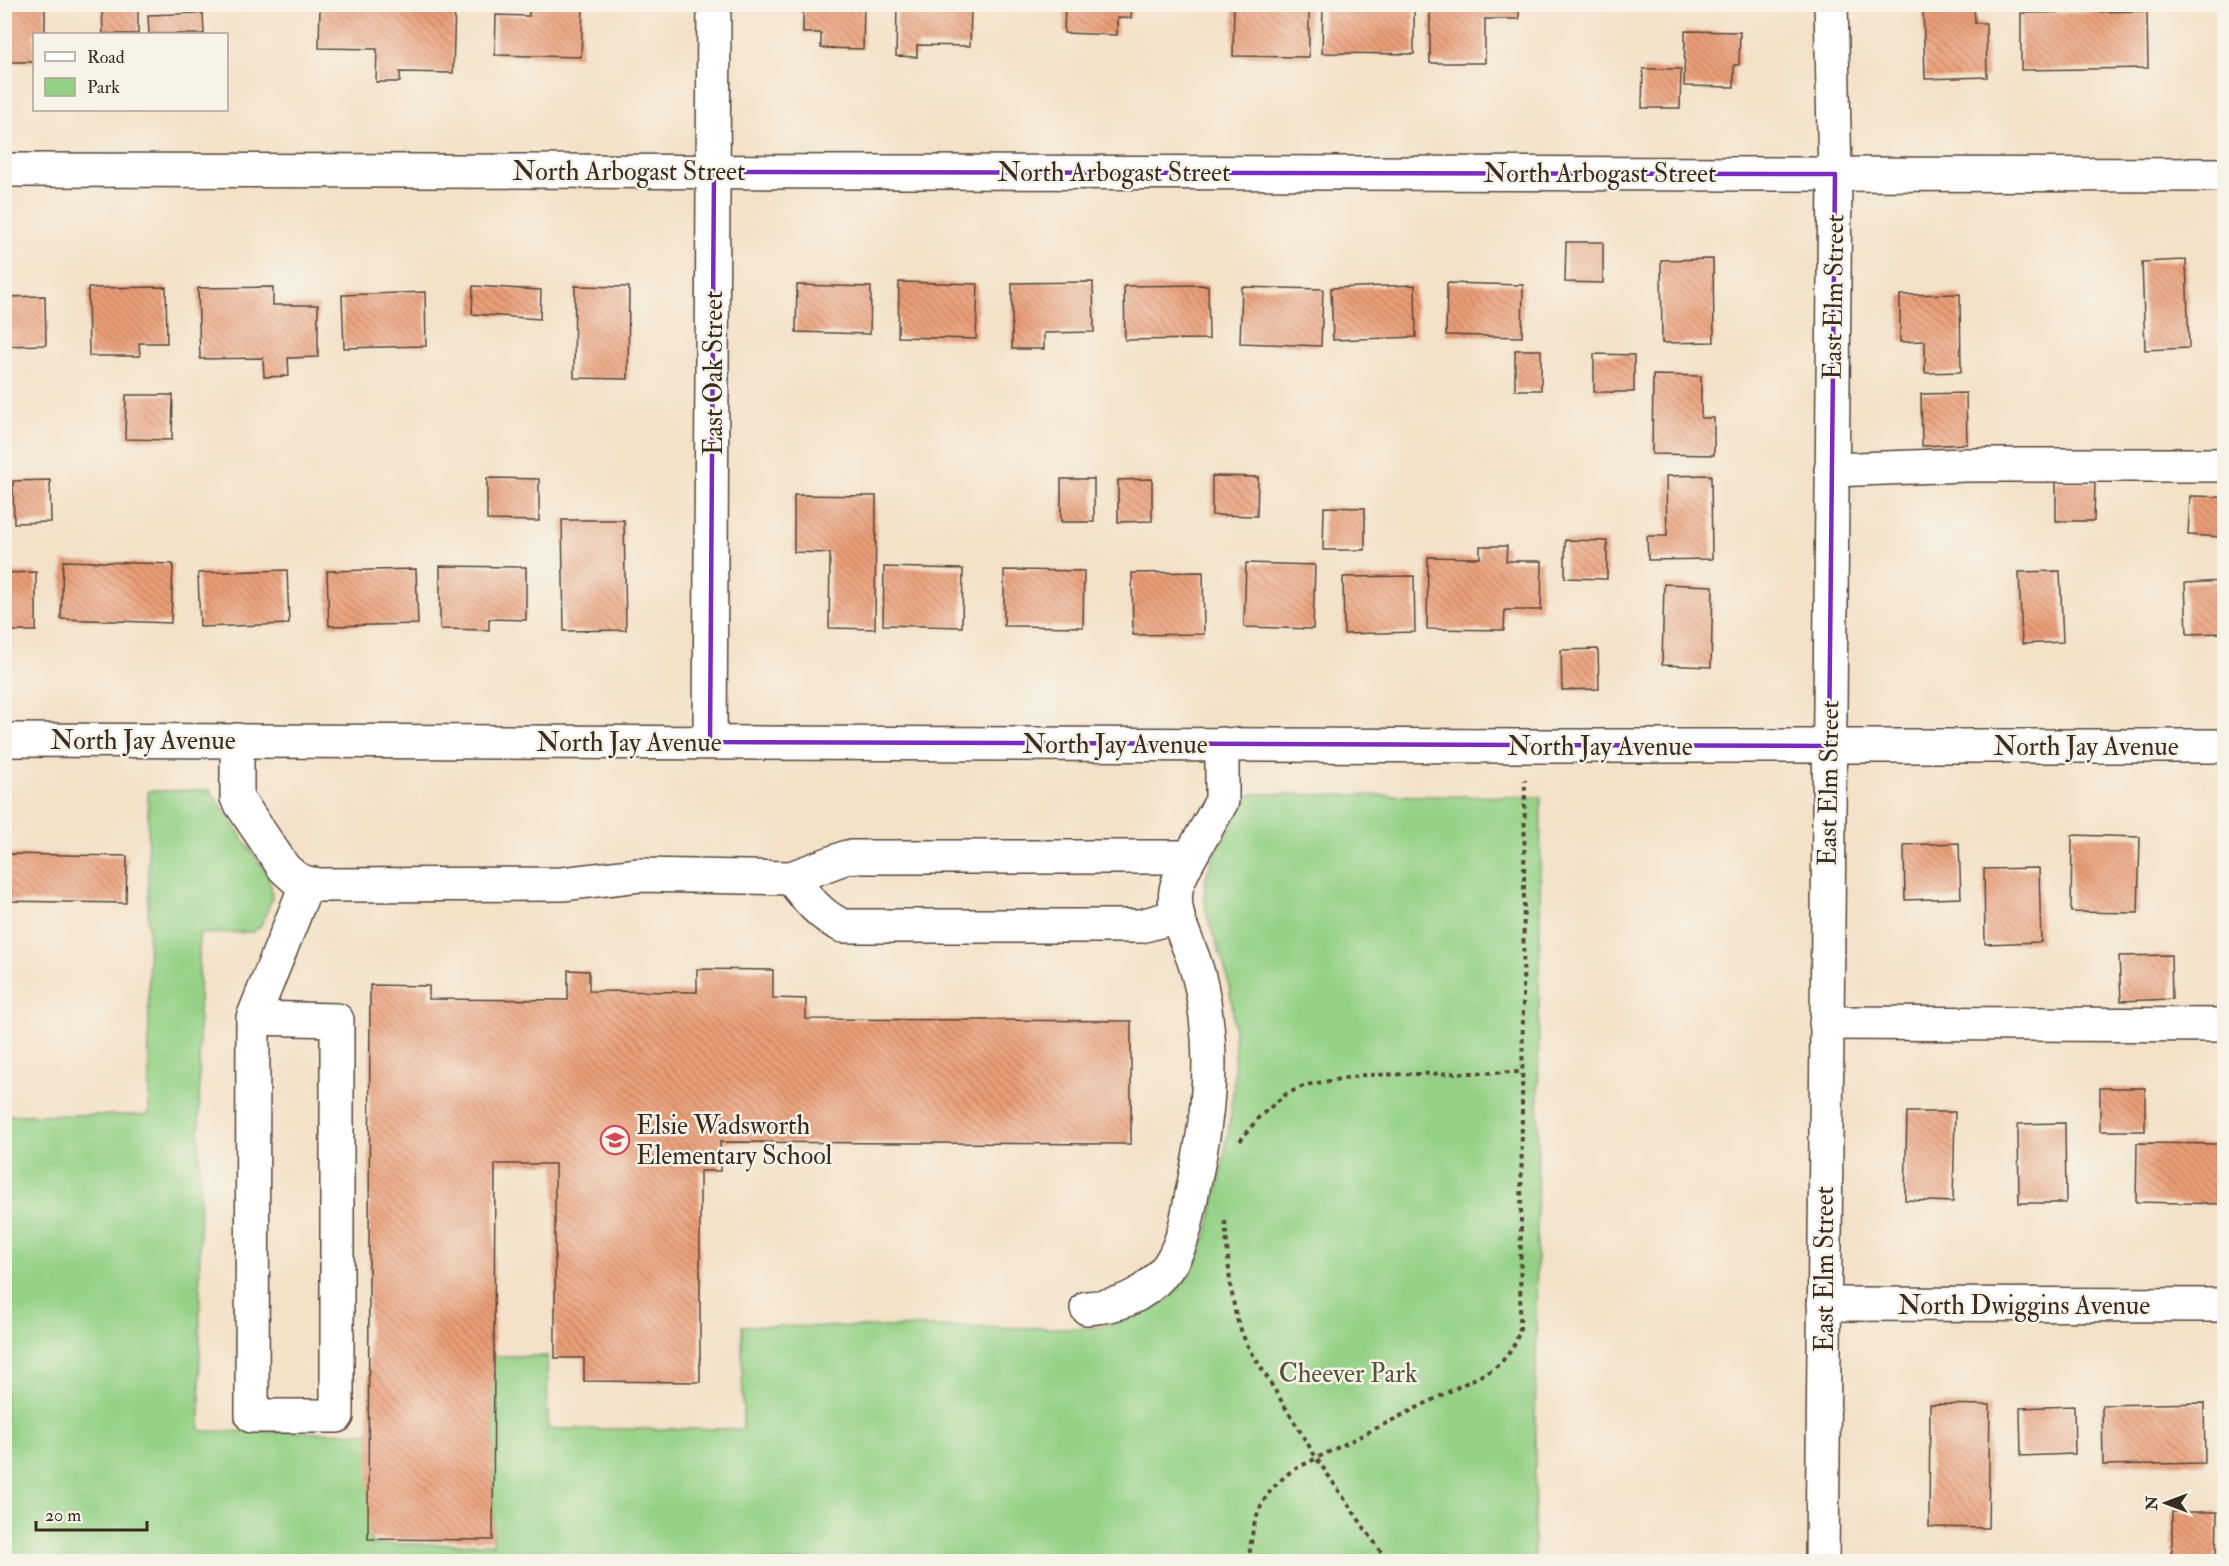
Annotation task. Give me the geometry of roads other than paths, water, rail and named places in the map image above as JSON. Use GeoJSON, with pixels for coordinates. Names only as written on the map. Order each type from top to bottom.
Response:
{"type":"FeatureCollection","features":[{"type":"Feature","properties":{"kind":"street","name":"East Oak Street"},"geometry":{"type":"LineString","coordinates":[[710,742],[714,4]]}},
{"type":"Feature","properties":{"kind":"street","name":"East Elm Street"},"geometry":{"type":"LineString","coordinates":[[1822,1562],[1835,174],[1832,4]]}},
{"type":"Feature","properties":{"kind":"street","name":"North Arbogast Street"},"geometry":{"type":"LineString","coordinates":[[4,170],[2224,175]]}},
{"type":"Feature","properties":{"kind":"street"},"geometry":{"type":"LineString","coordinates":[[1831,470],[1966,465],[2224,465]]}},
{"type":"Feature","properties":{"kind":"street","name":"North Jay Avenue"},"geometry":{"type":"LineString","coordinates":[[4,740],[1525,746],[2224,746]]}},
{"type":"Feature","properties":{"kind":"street"},"geometry":{"type":"LineString","coordinates":[[237,740],[237,798],[284,868],[295,878],[306,883],[321,885],[561,884],[639,875],[791,878],[847,857],[1190,857]]}},
{"type":"Feature","properties":{"kind":"street"},"geometry":{"type":"LineString","coordinates":[[1087,1308],[1110,1306],[1146,1289],[1164,1272],[1185,1230],[1204,1137],[1210,1071],[1202,989],[1196,965],[1177,916],[1176,890],[1190,857],[1222,801],[1222,744]]}},
{"type":"Feature","properties":{"kind":"street"},"geometry":{"type":"LineString","coordinates":[[791,878],[811,903],[832,921],[843,926],[1141,926],[1177,916]]}},
{"type":"Feature","properties":{"kind":"street"},"geometry":{"type":"LineString","coordinates":[[253,1018],[337,1020],[337,1416],[252,1416],[253,1018],[306,883]]}},
{"type":"Feature","properties":{"kind":"street"},"geometry":{"type":"LineString","coordinates":[[1826,1023],[2224,1025]]}},
{"type":"Feature","properties":{"kind":"street","name":"North Dwiggins Avenue"},"geometry":{"type":"LineString","coordinates":[[1824,1304],[2224,1305]]}},
{"type":"Feature","properties":{"kind":"place","name":"Elsie Wadsworth Elementary School"},"geometry":{"type":"Point","coordinates":[615,1140]}},
{"type":"Feature","properties":{"kind":"park label","name":"Cheever Park"},"geometry":{"type":"Point","coordinates":[1348,1373]}}]}
